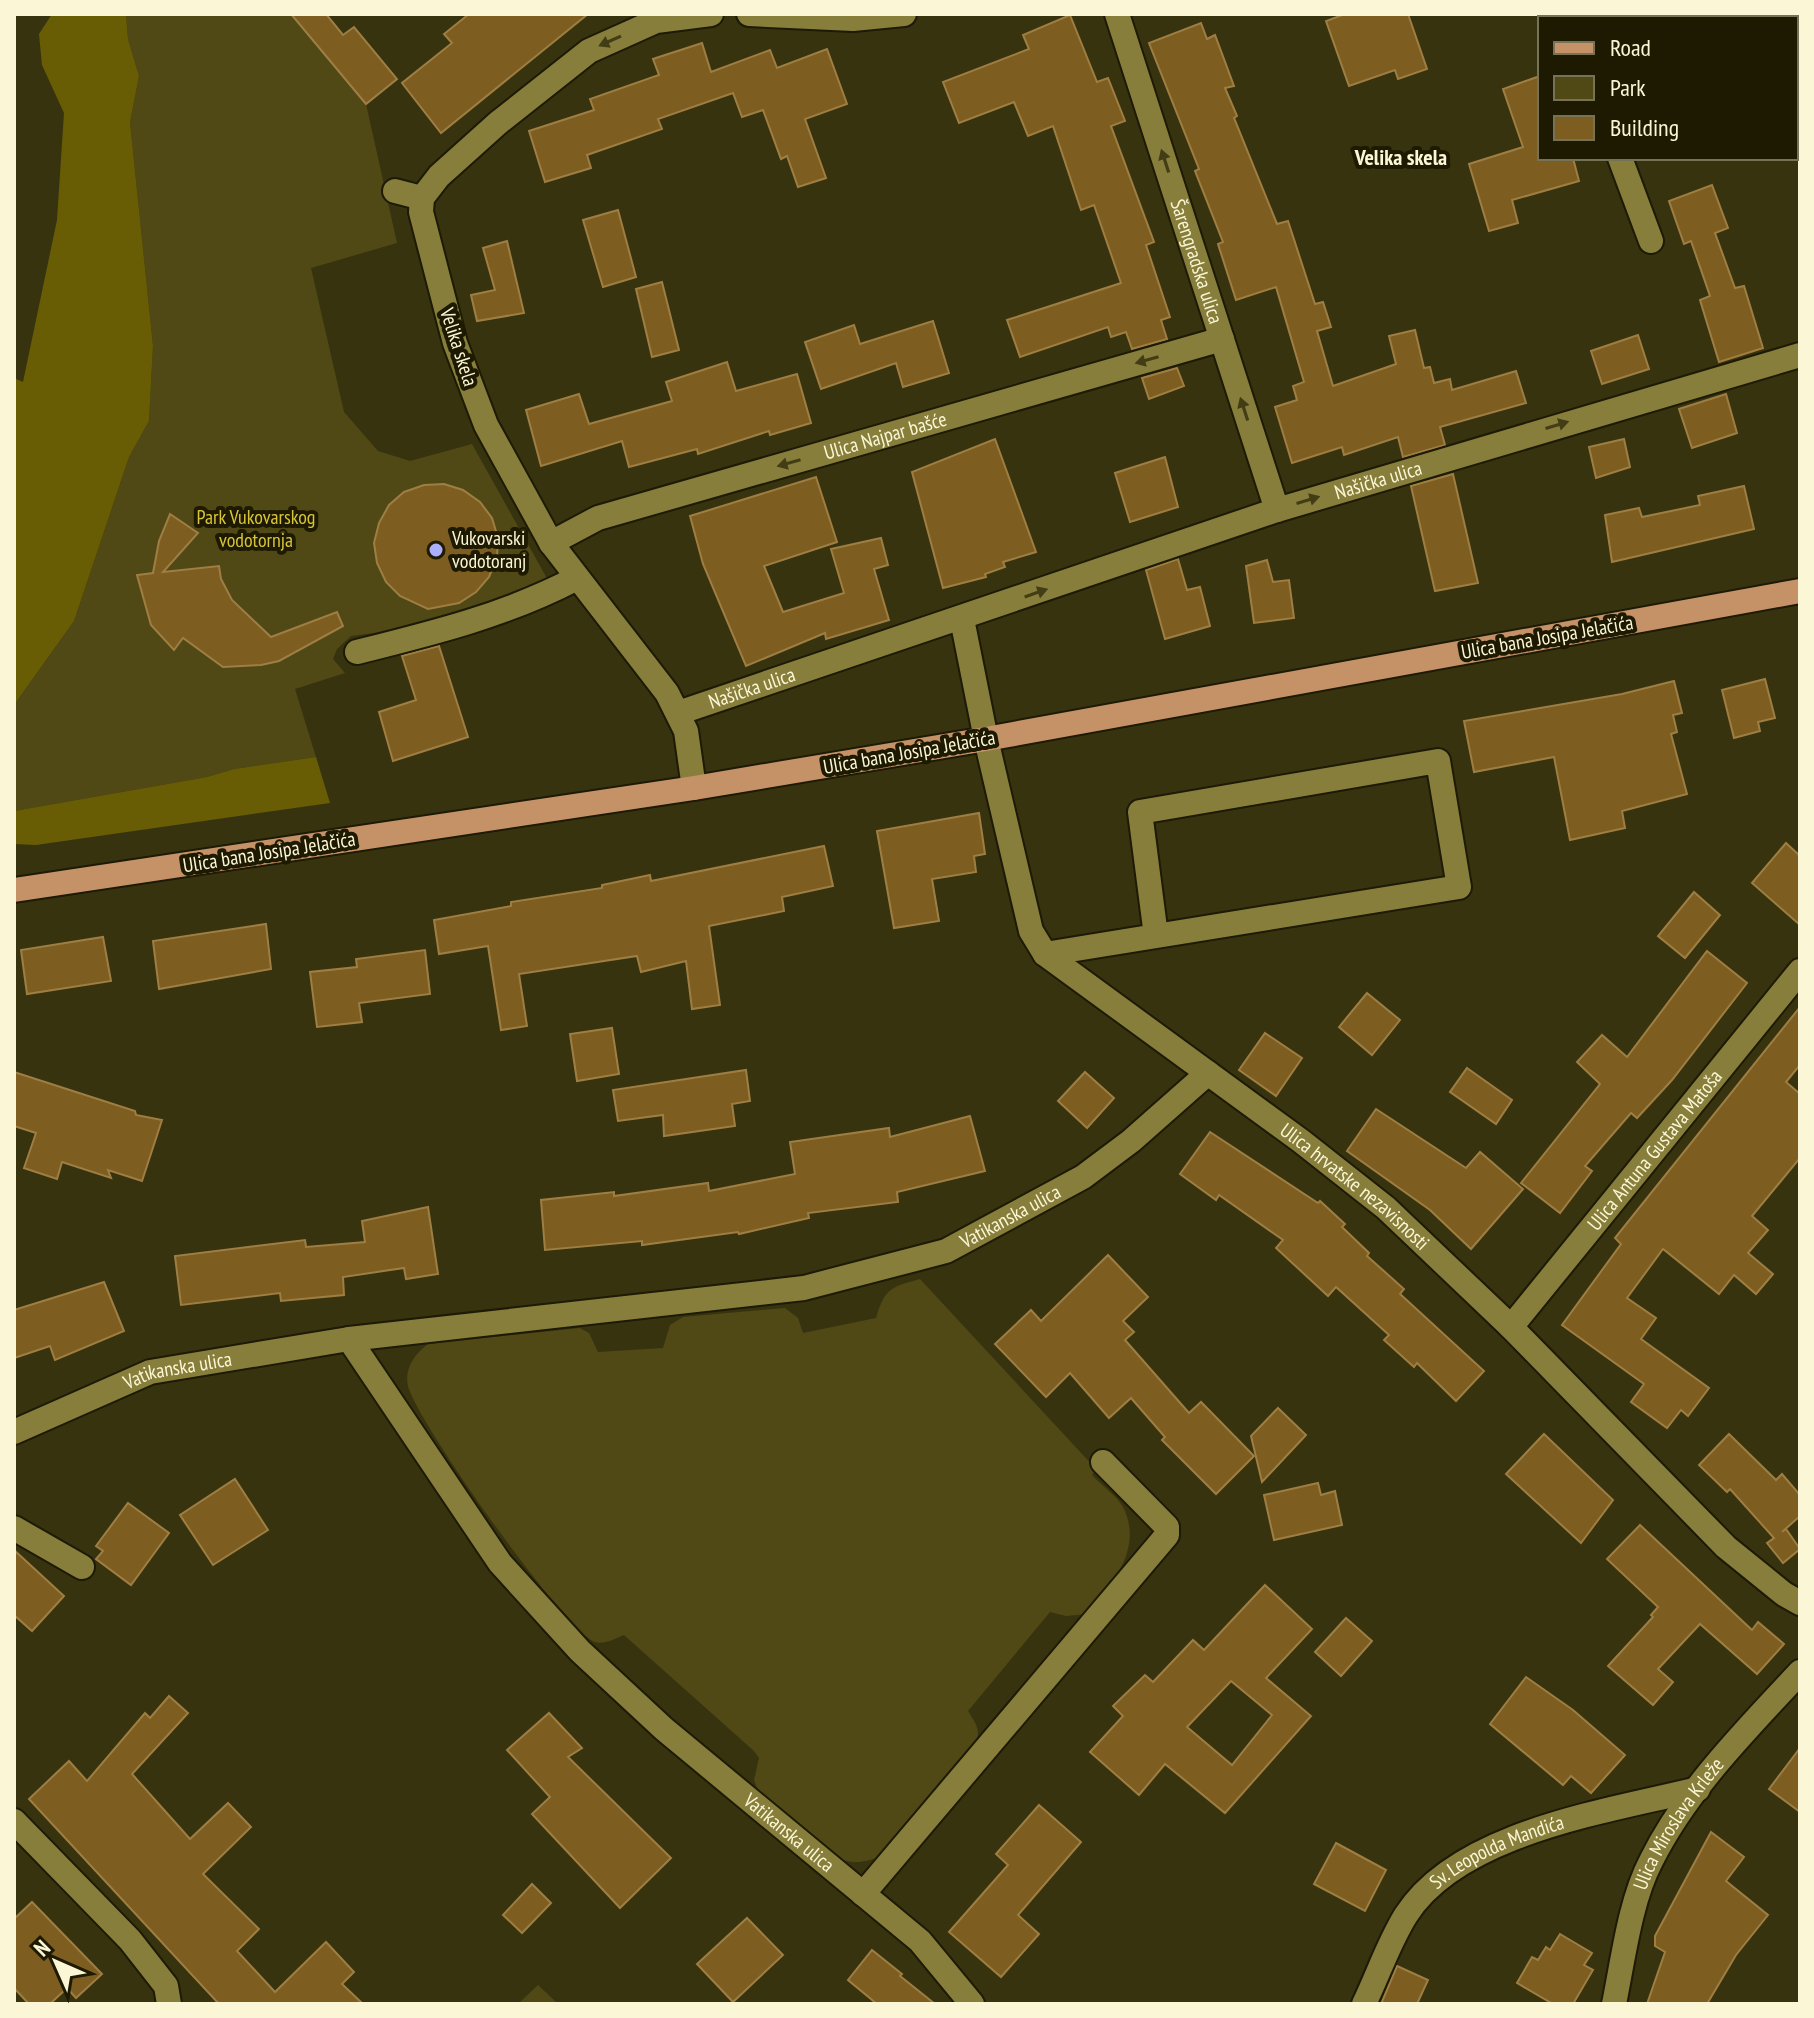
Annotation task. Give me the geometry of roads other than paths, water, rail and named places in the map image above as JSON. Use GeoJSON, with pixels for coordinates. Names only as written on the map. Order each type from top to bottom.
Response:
{"type":"FeatureCollection","features":[{"type":"Feature","properties":{"kind":"main road","name":"Ulica bana Josipa Jelačića"},"geometry":{"type":"LineString","coordinates":[[14,890],[694,788],[986,739],[1800,591]]}},
{"type":"Feature","properties":{"kind":"street"},"geometry":{"type":"LineString","coordinates":[[395,191],[422,198],[439,176],[498,123],[589,51],[656,21],[711,14]]}},
{"type":"Feature","properties":{"kind":"street"},"geometry":{"type":"LineString","coordinates":[[749,14],[853,19],[904,14]]}},
{"type":"Feature","properties":{"kind":"street","name":"Šarengradska ulica"},"geometry":{"type":"LineString","coordinates":[[1117,14],[1277,510]]}},
{"type":"Feature","properties":{"kind":"street"},"geometry":{"type":"LineString","coordinates":[[1621,160],[1651,241]]}},
{"type":"Feature","properties":{"kind":"street","name":"Velika skela"},"geometry":{"type":"LineString","coordinates":[[422,198],[421,212],[455,343],[481,412],[551,543],[575,579],[667,693],[686,731],[694,788]]}},
{"type":"Feature","properties":{"kind":"street","name":"Ulica Najpar bašće"},"geometry":{"type":"LineString","coordinates":[[551,543],[598,518],[1222,339]]}},
{"type":"Feature","properties":{"kind":"street","name":"Našička ulica"},"geometry":{"type":"LineString","coordinates":[[678,713],[1277,510],[1800,355]]}},
{"type":"Feature","properties":{"kind":"street"},"geometry":{"type":"LineString","coordinates":[[357,652],[460,626],[540,598],[575,579]]}},
{"type":"Feature","properties":{"kind":"street"},"geometry":{"type":"LineString","coordinates":[[962,619],[986,739]]}},
{"type":"Feature","properties":{"kind":"street","name":"Ulica hrvatske nezavisnosti"},"geometry":{"type":"LineString","coordinates":[[986,739],[1031,931],[1045,954],[1386,1208],[1511,1327],[1726,1547],[1784,1594],[1800,1603]]}},
{"type":"Feature","properties":{"kind":"street"},"geometry":{"type":"LineString","coordinates":[[1045,954],[1459,887],[1438,761],[1140,812],[1156,936]]}},
{"type":"Feature","properties":{"kind":"street","name":"Ulica Antuna Gustava Matoša"},"geometry":{"type":"LineString","coordinates":[[1511,1327],[1800,971]]}},
{"type":"Feature","properties":{"kind":"street","name":"Vatikanska ulica"},"geometry":{"type":"LineString","coordinates":[[14,1432],[150,1372],[349,1339],[804,1288],[946,1251],[1083,1177],[1131,1141],[1208,1073]]}},
{"type":"Feature","properties":{"kind":"street","name":"Vatikanska ulica"},"geometry":{"type":"LineString","coordinates":[[349,1339],[500,1563],[580,1651],[664,1729],[863,1894]]}},
{"type":"Feature","properties":{"kind":"street"},"geometry":{"type":"LineString","coordinates":[[972,2004],[920,1941],[863,1894],[1167,1535],[1167,1527],[1103,1462]]}},
{"type":"Feature","properties":{"kind":"street"},"geometry":{"type":"LineString","coordinates":[[14,1528],[82,1567]]}},
{"type":"Feature","properties":{"kind":"street","name":"Ulica Miroslava Krleže"},"geometry":{"type":"LineString","coordinates":[[1614,2004],[1627,1939],[1650,1862],[1698,1789],[1800,1672]]}},
{"type":"Feature","properties":{"kind":"street","name":"Sv. Leopolda Mandića"},"geometry":{"type":"LineString","coordinates":[[1364,2004],[1407,1914],[1445,1876],[1477,1852],[1562,1823],[1698,1789]]}},
{"type":"Feature","properties":{"kind":"street"},"geometry":{"type":"LineString","coordinates":[[14,1821],[130,1940],[166,1986],[169,2004]]}},
{"type":"Feature","properties":{"kind":"place","name":"Vukovarski vodotoranj"},"geometry":{"type":"Point","coordinates":[436,550]}},
{"type":"Feature","properties":{"kind":"district","name":"Velika skela"},"geometry":{"type":"Point","coordinates":[1401,157]}},
{"type":"Feature","properties":{"kind":"park label","name":"Park Vukovarskog vodotornja"},"geometry":{"type":"Point","coordinates":[256,528]}}]}
